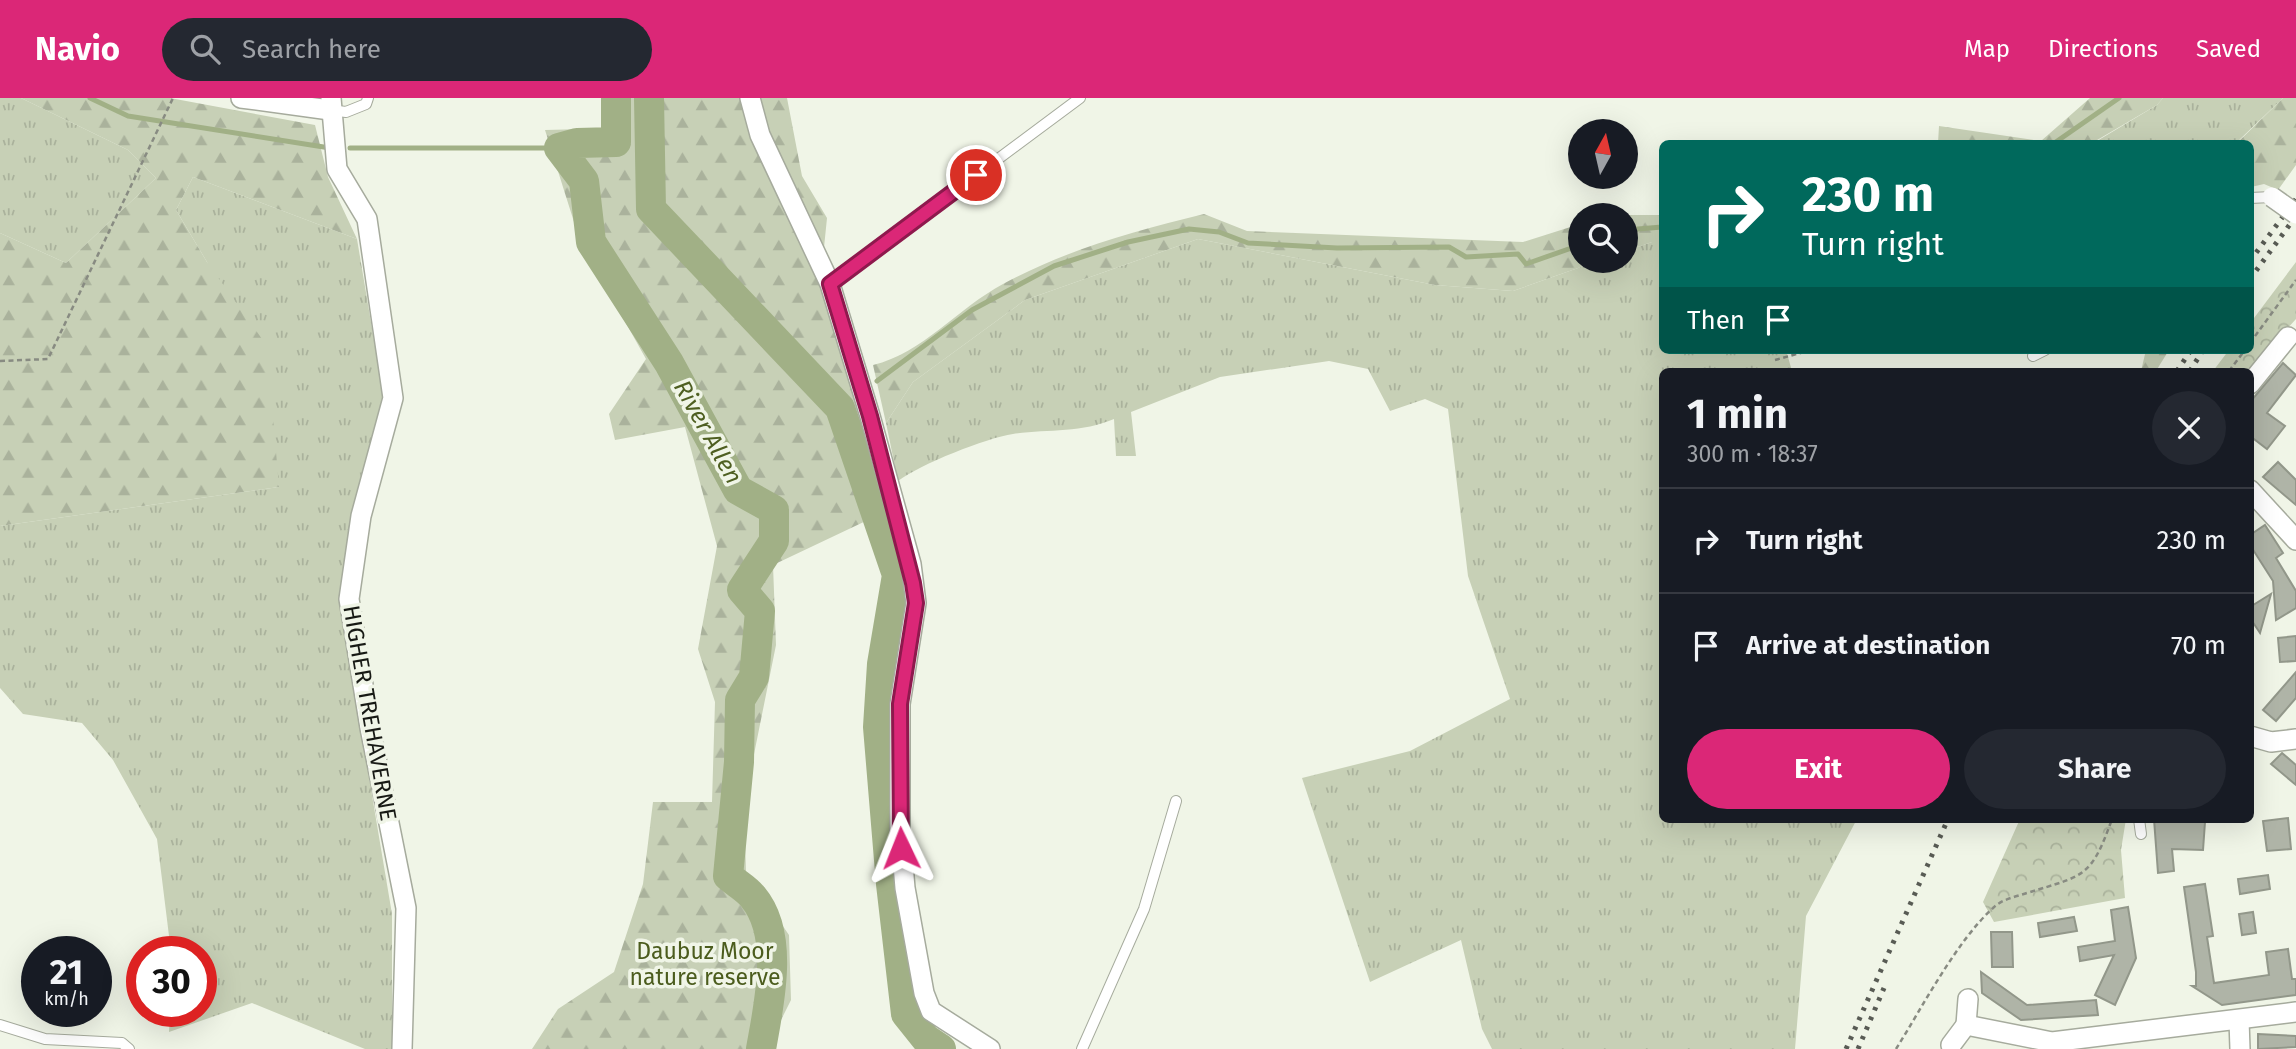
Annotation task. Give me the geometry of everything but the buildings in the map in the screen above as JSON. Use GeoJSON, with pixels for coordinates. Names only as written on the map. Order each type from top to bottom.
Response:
{"type":"FeatureCollection","features":[{"type":"Feature","properties":{"kind":"street"},"geometry":{"type":"LineString","coordinates":[[240,98],[330,104]]}},
{"type":"Feature","properties":{"kind":"street"},"geometry":{"type":"LineString","coordinates":[[750,98],[760,135],[830,284],[911,564],[916,603],[900,704],[900,829],[905,888],[924,993],[931,1011],[990,1049]]}},
{"type":"Feature","properties":{"kind":"street","name":"HIGHER TREHAVERNE"},"geometry":{"type":"LineString","coordinates":[[330,104],[337,169],[367,219],[393,398],[361,516],[349,599],[370,729],[406,908],[402,1049]]}},
{"type":"Feature","properties":{"kind":"street"},"geometry":{"type":"LineString","coordinates":[[2272,197],[2296,215]]}},
{"type":"Feature","properties":{"kind":"street"},"geometry":{"type":"LineString","coordinates":[[2254,379],[2288,337]]}},
{"type":"Feature","properties":{"kind":"street"},"geometry":{"type":"LineString","coordinates":[[2254,494],[2296,540]]}},
{"type":"Feature","properties":{"kind":"street"},"geometry":{"type":"LineString","coordinates":[[2254,737],[2271,742],[2296,739]]}},
{"type":"Feature","properties":{"kind":"street"},"geometry":{"type":"LineString","coordinates":[[1951,1045],[1966,1025],[1968,999]]}},
{"type":"Feature","properties":{"kind":"street"},"geometry":{"type":"LineString","coordinates":[[1966,1025],[2053,1046],[2296,1012]]}},
{"type":"Feature","properties":{"kind":"street"},"geometry":{"type":"LineString","coordinates":[[2239,1020],[2240,1049]]}},
{"type":"Feature","properties":{"kind":"lane"},"geometry":{"type":"LineString","coordinates":[[330,104],[346,111],[366,104],[368,98]]}},
{"type":"Feature","properties":{"kind":"lane"},"geometry":{"type":"LineString","coordinates":[[830,284],[1080,98]]}},
{"type":"Feature","properties":{"kind":"lane"},"geometry":{"type":"LineString","coordinates":[[2254,198],[2272,197]]}},
{"type":"Feature","properties":{"kind":"lane"},"geometry":{"type":"LineString","coordinates":[[2033,356],[2037,354]]}},
{"type":"Feature","properties":{"kind":"lane"},"geometry":{"type":"LineString","coordinates":[[1082,1049],[1144,909],[1177,801]]}},
{"type":"Feature","properties":{"kind":"lane"},"geometry":{"type":"LineString","coordinates":[[2140,823],[2141,834]]}},
{"type":"Feature","properties":{"kind":"lane"},"geometry":{"type":"LineString","coordinates":[[0,1025],[45,1039],[122,1043],[129,1049]]}},
{"type":"Feature","properties":{"kind":"path"},"geometry":{"type":"LineString","coordinates":[[0,361],[48,359],[173,98]]}},
{"type":"Feature","properties":{"kind":"path"},"geometry":{"type":"LineString","coordinates":[[2254,338],[2296,280]]}},
{"type":"Feature","properties":{"kind":"path"},"geometry":{"type":"LineString","coordinates":[[1775,360],[1797,354]]}},
{"type":"Feature","properties":{"kind":"path"},"geometry":{"type":"LineString","coordinates":[[2231,368],[2242,354]]}},
{"type":"Feature","properties":{"kind":"path"},"geometry":{"type":"LineString","coordinates":[[1896,1049],[1950,964],[1987,913],[2002,901],[2076,878],[2087,871],[2100,853],[2111,823]]}},
{"type":"Feature","properties":{"kind":"green space"},"geometry":{"type":"Polygon","coordinates":[[[0,98],[21,98],[128,150],[156,178],[66,263],[0,233],[0,98]]]}},
{"type":"Feature","properties":{"kind":"green space"},"geometry":{"type":"Polygon","coordinates":[[[21,98],[170,98],[315,125],[328,177],[357,239],[193,177],[176,210],[207,262],[267,346],[279,487],[0,526],[0,233],[66,263],[156,178],[128,150],[21,98]]]}},
{"type":"Feature","properties":{"kind":"green space","name":"Daubuz Moor nature reserve"},"geometry":{"type":"Polygon","coordinates":[[[616,98],[787,98],[802,176],[827,218],[820,287],[889,510],[773,565],[776,645],[744,804],[746,872],[789,935],[791,1000],[778,1026],[776,1049],[532,1049],[558,1009],[614,972],[643,884],[653,802],[712,802],[715,702],[698,649],[717,546],[685,427],[615,440],[609,414],[646,359],[580,241],[545,130],[625,128],[616,98]]]}},
{"type":"Feature","properties":{"kind":"green space"},"geometry":{"type":"Polygon","coordinates":[[[2090,98],[2163,98],[2157,105],[2097,140],[2042,140],[2090,98]]]}},
{"type":"Feature","properties":{"kind":"green space"},"geometry":{"type":"Polygon","coordinates":[[[2163,98],[2283,98],[2239,140],[2099,140],[2157,105],[2163,98]]]}},
{"type":"Feature","properties":{"kind":"green space"},"geometry":{"type":"Polygon","coordinates":[[[2283,98],[2296,98],[2296,165],[2278,190],[2264,184],[2254,186],[2254,140],[2240,140],[2283,98]]]}},
{"type":"Feature","properties":{"kind":"green space"},"geometry":{"type":"Polygon","coordinates":[[[1939,126],[2034,140],[1938,140],[1939,126]]]}},
{"type":"Feature","properties":{"kind":"green space"},"geometry":{"type":"Polygon","coordinates":[[[193,177],[357,239],[383,394],[350,528],[340,605],[392,914],[392,1049],[365,1049],[252,1003],[217,1015],[217,936],[169,936],[157,839],[113,760],[82,723],[23,714],[0,688],[0,526],[279,487],[207,262],[176,210],[193,177]]]}},
{"type":"Feature","properties":{"kind":"green space"},"geometry":{"type":"Polygon","coordinates":[[[1204,214],[1247,231],[1523,242],[1568,228],[1568,272],[1513,291],[1435,285],[1198,239],[1025,300],[913,382],[886,423],[873,365],[908,351],[987,294],[1027,272],[1101,243],[1204,214]]]}},
{"type":"Feature","properties":{"kind":"green space"},"geometry":{"type":"Polygon","coordinates":[[[1638,215],[1659,215],[1659,242],[1638,247],[1638,215]]]}},
{"type":"Feature","properties":{"kind":"green space"},"geometry":{"type":"Polygon","coordinates":[[[1198,239],[1435,285],[1513,291],[1568,272],[1638,273],[1638,247],[1659,242],[1659,354],[1787,354],[1791,368],[1659,368],[1659,823],[1855,823],[1806,916],[1795,1049],[1492,1049],[1482,1029],[1461,940],[1370,982],[1302,778],[1410,751],[1510,699],[1468,576],[1448,409],[1425,399],[1390,411],[1368,369],[1329,361],[1220,377],[1131,412],[1136,456],[1116,456],[1114,419],[1077,429],[1001,436],[937,460],[898,481],[886,423],[913,382],[1025,300],[1198,239]]]}},
{"type":"Feature","properties":{"kind":"green space"},"geometry":{"type":"Polygon","coordinates":[[[2296,262],[2296,319],[2252,368],[2215,368],[2226,354],[2254,354],[2254,318],[2296,262]]]}},
{"type":"Feature","properties":{"kind":"green space"},"geometry":{"type":"Polygon","coordinates":[[[2145,354],[2167,354],[2158,368],[2142,368],[2145,354]]]}},
{"type":"Feature","properties":{"kind":"green space"},"geometry":{"type":"Polygon","coordinates":[[[2018,823],[2125,823],[2121,850],[2125,898],[1994,922],[1983,902],[2018,823]]]}},
{"type":"Feature","properties":{"kind":"green space"},"geometry":{"type":"Polygon","coordinates":[[[169,1027],[183,1027],[169,1032],[169,1027]]]}},
{"type":"Feature","properties":{"kind":"waterway"},"geometry":{"type":"LineString","coordinates":[[90,98],[128,116],[330,148]]}},
{"type":"Feature","properties":{"kind":"waterway","name":"River Allen"},"geometry":{"type":"LineString","coordinates":[[616,98],[616,142],[577,143],[559,148],[584,181],[591,242],[669,363],[738,490],[774,510],[774,541],[742,590],[760,611],[754,677],[740,700],[739,762],[728,876],[753,897],[769,930],[772,970],[761,1049]]}},
{"type":"Feature","properties":{"kind":"waterway"},"geometry":{"type":"LineString","coordinates":[[649,98],[651,209],[840,408],[897,575],[882,664],[878,727],[891,884],[906,1014],[926,1039],[941,1049]]}},
{"type":"Feature","properties":{"kind":"waterway"},"geometry":{"type":"LineString","coordinates":[[2059,140],[2119,98]]}},
{"type":"Feature","properties":{"kind":"waterway"},"geometry":{"type":"LineString","coordinates":[[350,148],[559,148]]}},
{"type":"Feature","properties":{"kind":"waterway"},"geometry":{"type":"LineString","coordinates":[[1638,229],[1659,227]]}},
{"type":"Feature","properties":{"kind":"waterway"},"geometry":{"type":"LineString","coordinates":[[877,381],[972,310],[1054,266],[1128,242],[1189,229],[1219,232],[1248,243],[1337,248],[1449,247],[1466,257],[1518,254],[1526,264],[1568,249]]}},
{"type":"Feature","properties":{"kind":"waterway"},"geometry":{"type":"LineString","coordinates":[[840,408],[850,401]]}},
{"type":"Feature","properties":{"kind":"railway"},"geometry":{"type":"LineString","coordinates":[[2254,256],[2296,199]]}},
{"type":"Feature","properties":{"kind":"railway"},"geometry":{"type":"LineString","coordinates":[[2254,274],[2296,216]]}},
{"type":"Feature","properties":{"kind":"railway"},"geometry":{"type":"LineString","coordinates":[[2179,368],[2188,354]]}},
{"type":"Feature","properties":{"kind":"railway"},"geometry":{"type":"LineString","coordinates":[[2192,368],[2201,354]]}},
{"type":"Feature","properties":{"kind":"railway"},"geometry":{"type":"LineString","coordinates":[[1846,1049],[1946,823]]}},
{"type":"Feature","properties":{"kind":"railway"},"geometry":{"type":"LineString","coordinates":[[1858,1049],[1884,988]]}},
{"type":"Feature","properties":{"kind":"route"},"geometry":{"type":"LineString","coordinates":[[901,848],[900,704],[916,603],[911,564],[830,284],[976,175]]}}]}
